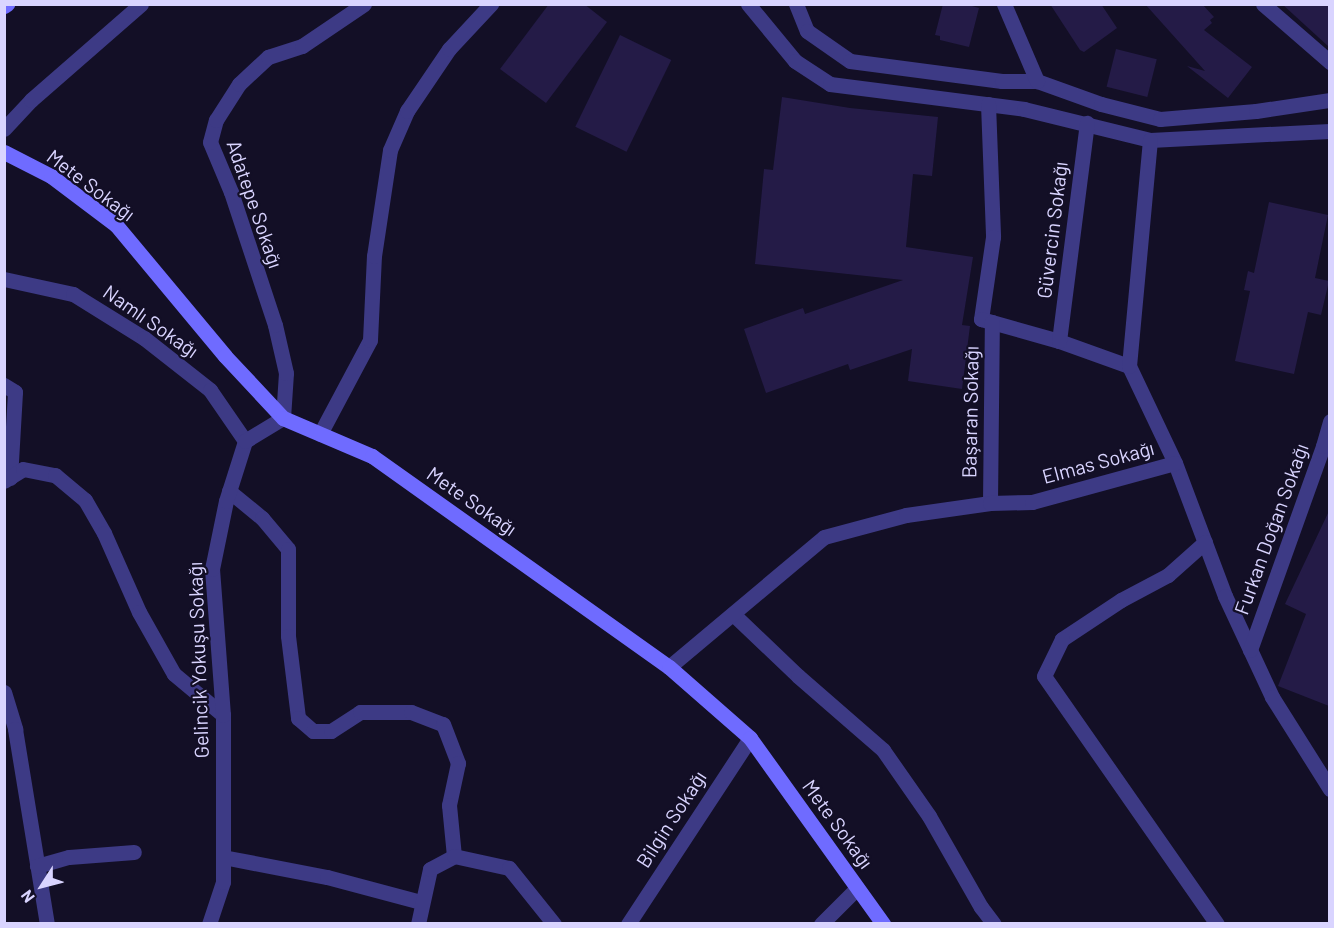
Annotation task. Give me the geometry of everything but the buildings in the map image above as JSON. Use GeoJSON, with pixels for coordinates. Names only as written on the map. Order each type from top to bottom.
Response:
{"type":"FeatureCollection","features":[{"type":"Feature","properties":{"kind":"main road","name":"Mete Sokağı"},"geometry":{"type":"LineString","coordinates":[[4,152],[51,176],[116,225],[225,356],[283,418],[372,456],[669,667],[750,738],[883,924]]}},
{"type":"Feature","properties":{"kind":"street"},"geometry":{"type":"LineString","coordinates":[[4,129],[31,100],[141,4]]}},
{"type":"Feature","properties":{"kind":"street","name":"Adatepe Sokağı"},"geometry":{"type":"LineString","coordinates":[[283,418],[286,373],[274,326],[231,192],[210,142],[216,120],[239,84],[268,57],[302,46],[364,4]]}},
{"type":"Feature","properties":{"kind":"street"},"geometry":{"type":"LineString","coordinates":[[320,434],[370,340],[374,256],[390,150],[406,111],[449,49],[491,4]]}},
{"type":"Feature","properties":{"kind":"street"},"geometry":{"type":"LineString","coordinates":[[748,4],[795,61],[830,84],[1024,109],[1150,140],[1329,131]]}},
{"type":"Feature","properties":{"kind":"street"},"geometry":{"type":"LineString","coordinates":[[796,4],[807,31],[850,61],[1002,81],[1037,81],[1101,104],[1160,119],[1256,111],[1329,100]]}},
{"type":"Feature","properties":{"kind":"street"},"geometry":{"type":"LineString","coordinates":[[1004,4],[1037,81]]}},
{"type":"Feature","properties":{"kind":"street"},"geometry":{"type":"LineString","coordinates":[[1263,4],[1329,62]]}},
{"type":"Feature","properties":{"kind":"street","name":"Başaran Sokağı"},"geometry":{"type":"LineString","coordinates":[[988,104],[993,237],[987,320],[990,503]]}},
{"type":"Feature","properties":{"kind":"street","name":"Güvercin Sokağı"},"geometry":{"type":"LineString","coordinates":[[1059,341],[1087,123]]}},
{"type":"Feature","properties":{"kind":"street"},"geometry":{"type":"LineString","coordinates":[[1150,140],[1129,366],[1175,463],[1205,542],[1272,697],[1329,789]]}},
{"type":"Feature","properties":{"kind":"street","name":"Namlı Sokağı"},"geometry":{"type":"LineString","coordinates":[[4,279],[73,294],[144,338],[210,390],[245,441]]}},
{"type":"Feature","properties":{"kind":"street"},"geometry":{"type":"LineString","coordinates":[[987,320],[1059,341],[1129,366]]}},
{"type":"Feature","properties":{"kind":"street"},"geometry":{"type":"LineString","coordinates":[[4,385],[15,392],[7,479]]}},
{"type":"Feature","properties":{"kind":"street"},"geometry":{"type":"LineString","coordinates":[[245,441],[283,418]]}},
{"type":"Feature","properties":{"kind":"street","name":"Furkan Doğan Sokağı"},"geometry":{"type":"LineString","coordinates":[[1250,650],[1323,446],[1329,421]]}},
{"type":"Feature","properties":{"kind":"street","name":"Gelincik Yokuşu Sokağı"},"geometry":{"type":"LineString","coordinates":[[209,924],[224,882],[223,715],[212,569],[229,491],[245,441]]}},
{"type":"Feature","properties":{"kind":"street","name":"Elmas Sokağı"},"geometry":{"type":"LineString","coordinates":[[669,667],[824,537],[906,515],[990,503],[1032,502],[1175,463]]}},
{"type":"Feature","properties":{"kind":"street"},"geometry":{"type":"LineString","coordinates":[[7,479],[23,469],[55,475],[85,500],[104,533],[139,612],[174,674],[223,715]]}},
{"type":"Feature","properties":{"kind":"street"},"geometry":{"type":"LineString","coordinates":[[229,491],[262,518],[288,549],[288,636],[298,718],[313,731],[330,731],[360,712],[411,712],[443,724],[458,763],[449,805],[454,856]]}},
{"type":"Feature","properties":{"kind":"street"},"geometry":{"type":"LineString","coordinates":[[1205,542],[1168,575],[1121,600],[1062,639],[1044,676],[1218,924]]}},
{"type":"Feature","properties":{"kind":"street"},"geometry":{"type":"LineString","coordinates":[[733,614],[798,676],[883,750],[929,816],[981,907],[994,924]]}},
{"type":"Feature","properties":{"kind":"street"},"geometry":{"type":"LineString","coordinates":[[4,693],[15,729],[47,924]]}},
{"type":"Feature","properties":{"kind":"street","name":"Bilgin Sokağı"},"geometry":{"type":"LineString","coordinates":[[628,924],[750,738]]}},
{"type":"Feature","properties":{"kind":"street"},"geometry":{"type":"LineString","coordinates":[[37,866],[69,856],[134,852]]}},
{"type":"Feature","properties":{"kind":"street"},"geometry":{"type":"LineString","coordinates":[[418,924],[430,869],[454,856],[509,868],[554,924]]}},
{"type":"Feature","properties":{"kind":"street"},"geometry":{"type":"LineString","coordinates":[[223,857],[327,877],[422,902]]}},
{"type":"Feature","properties":{"kind":"street"},"geometry":{"type":"LineString","coordinates":[[821,924],[857,888]]}}]}
